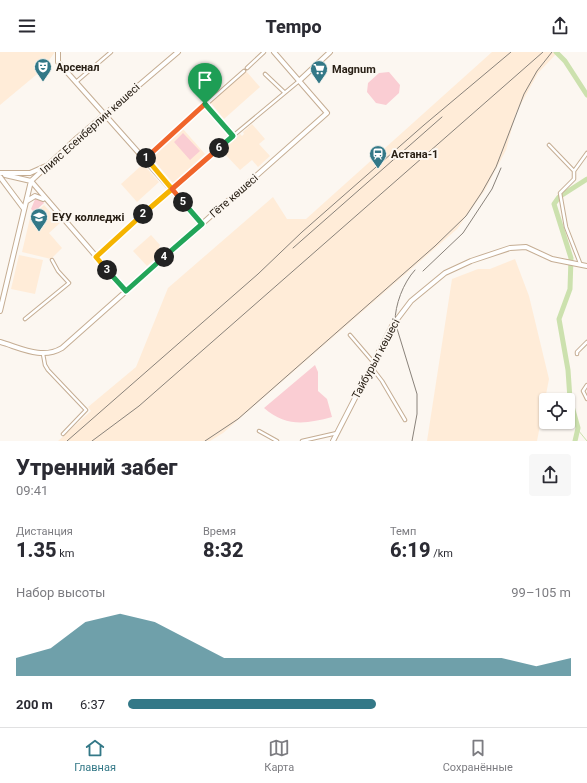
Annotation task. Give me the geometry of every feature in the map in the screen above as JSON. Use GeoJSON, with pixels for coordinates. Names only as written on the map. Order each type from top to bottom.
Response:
{"type":"FeatureCollection","features":[{"type":"Feature","properties":{"kind":"main road"},"geometry":{"type":"LineString","coordinates":[[58,52],[58,62],[145,158],[202,224]]}},
{"type":"Feature","properties":{"kind":"main road","name":"Ілияс Есенберлин көшесі"},"geometry":{"type":"LineString","coordinates":[[0,311],[32,181],[105,114],[178,52]]}},
{"type":"Feature","properties":{"kind":"main road"},"geometry":{"type":"LineString","coordinates":[[274,52],[299,81],[330,52]]}},
{"type":"Feature","properties":{"kind":"main road","name":"Гёте көшесі"},"geometry":{"type":"LineString","coordinates":[[46,354],[62,348],[328,113],[299,81]]}},
{"type":"Feature","properties":{"kind":"main road"},"geometry":{"type":"LineString","coordinates":[[0,174],[30,173],[50,164]]}},
{"type":"Feature","properties":{"kind":"main road"},"geometry":{"type":"LineString","coordinates":[[0,174],[32,181],[52,207],[126,291]]}},
{"type":"Feature","properties":{"kind":"main road"},"geometry":{"type":"LineString","coordinates":[[0,177],[24,209],[28,200],[35,196],[42,198],[52,207]]}},
{"type":"Feature","properties":{"kind":"main road","name":"Тайбурыл көшесі"},"geometry":{"type":"LineString","coordinates":[[333,441],[372,368],[392,326],[403,310],[422,290],[457,266],[516,246],[526,247],[548,257],[580,263]]}},
{"type":"Feature","properties":{"kind":"main road"},"geometry":{"type":"LineString","coordinates":[[580,263],[587,266]]}},
{"type":"Feature","properties":{"kind":"main road"},"geometry":{"type":"LineString","coordinates":[[0,342],[46,354]]}},
{"type":"Feature","properties":{"kind":"street"},"geometry":{"type":"LineString","coordinates":[[76,82],[111,52]]}},
{"type":"Feature","properties":{"kind":"street"},"geometry":{"type":"LineString","coordinates":[[247,68],[264,52]]}},
{"type":"Feature","properties":{"kind":"street"},"geometry":{"type":"LineString","coordinates":[[145,158],[244,70]]}},
{"type":"Feature","properties":{"kind":"street"},"geometry":{"type":"LineString","coordinates":[[265,74],[284,92]]}},
{"type":"Feature","properties":{"kind":"street"},"geometry":{"type":"LineString","coordinates":[[96,257],[233,136],[299,81]]}},
{"type":"Feature","properties":{"kind":"street"},"geometry":{"type":"LineString","coordinates":[[205,104],[233,136]]}},
{"type":"Feature","properties":{"kind":"street"},"geometry":{"type":"LineString","coordinates":[[549,145],[574,171]]}},
{"type":"Feature","properties":{"kind":"street"},"geometry":{"type":"LineString","coordinates":[[580,263],[566,227],[560,193],[561,190],[574,179],[574,171],[587,153]]}},
{"type":"Feature","properties":{"kind":"street"},"geometry":{"type":"LineString","coordinates":[[25,319],[69,283],[58,271],[52,260]]}},
{"type":"Feature","properties":{"kind":"street"},"geometry":{"type":"LineString","coordinates":[[350,335],[374,363]]}},
{"type":"Feature","properties":{"kind":"street"},"geometry":{"type":"LineString","coordinates":[[577,354],[577,352],[587,342]]}},
{"type":"Feature","properties":{"kind":"street"},"geometry":{"type":"LineString","coordinates":[[46,354],[45,365],[48,370],[86,410],[63,434]]}},
{"type":"Feature","properties":{"kind":"street"},"geometry":{"type":"LineString","coordinates":[[372,368],[382,381],[405,420]]}},
{"type":"Feature","properties":{"kind":"street"},"geometry":{"type":"LineString","coordinates":[[587,385],[583,391],[587,399]]}},
{"type":"Feature","properties":{"kind":"street"},"geometry":{"type":"LineString","coordinates":[[259,431],[278,441]]}},
{"type":"Feature","properties":{"kind":"street"},"geometry":{"type":"LineString","coordinates":[[302,441],[336,433]]}},
{"type":"Feature","properties":{"kind":"shaded area"},"geometry":{"type":"Polygon","coordinates":[[[0,52],[55,52],[42,70],[0,105],[0,52]]]}},
{"type":"Feature","properties":{"kind":"shaded area"},"geometry":{"type":"Polygon","coordinates":[[[492,52],[558,52],[538,73],[516,113],[506,150],[485,190],[457,229],[223,433],[210,441],[58,441],[91,411],[88,407],[136,367],[168,288],[273,197],[287,219],[306,219],[492,52]]]}},
{"type":"Feature","properties":{"kind":"shaded area"},"geometry":{"type":"Polygon","coordinates":[[[246,71],[260,87],[224,119],[210,102],[246,71]]]}},
{"type":"Feature","properties":{"kind":"shaded area"},"geometry":{"type":"Polygon","coordinates":[[[389,72],[400,85],[399,93],[386,105],[376,103],[367,92],[368,83],[379,73],[389,72]]]}},
{"type":"Feature","properties":{"kind":"shaded area"},"geometry":{"type":"Polygon","coordinates":[[[252,124],[265,139],[259,144],[270,156],[258,167],[252,160],[240,170],[222,151],[240,134],[242,136],[244,134],[243,132],[252,124]]]}},
{"type":"Feature","properties":{"kind":"shaded area"},"geometry":{"type":"Polygon","coordinates":[[[183,129],[205,154],[173,183],[151,157],[183,129]]]}},
{"type":"Feature","properties":{"kind":"shaded area"},"geometry":{"type":"Polygon","coordinates":[[[183,133],[200,151],[190,160],[174,142],[183,133]]]}},
{"type":"Feature","properties":{"kind":"shaded area"},"geometry":{"type":"Polygon","coordinates":[[[143,164],[159,182],[137,202],[121,184],[143,164]]]}},
{"type":"Feature","properties":{"kind":"shaded area"},"geometry":{"type":"Polygon","coordinates":[[[36,197],[41,198],[44,203],[34,212],[31,209],[36,197]]]}},
{"type":"Feature","properties":{"kind":"shaded area","name":"ЕҰУ колледжі"},"geometry":{"type":"Polygon","coordinates":[[[44,205],[60,223],[49,233],[62,248],[51,259],[22,252],[30,218],[44,205]]]}},
{"type":"Feature","properties":{"kind":"shaded area"},"geometry":{"type":"Polygon","coordinates":[[[151,235],[160,245],[159,247],[163,252],[147,266],[133,251],[151,235]]]}},
{"type":"Feature","properties":{"kind":"shaded area"},"geometry":{"type":"Polygon","coordinates":[[[19,255],[43,260],[35,294],[11,289],[19,255]]]}},
{"type":"Feature","properties":{"kind":"shaded area"},"geometry":{"type":"Polygon","coordinates":[[[515,259],[529,296],[549,379],[546,393],[539,393],[539,429],[537,441],[427,441],[452,279],[478,269],[490,269],[515,259]]]}},
{"type":"Feature","properties":{"kind":"shaded area"},"geometry":{"type":"Polygon","coordinates":[[[315,365],[318,372],[318,391],[327,399],[332,417],[305,422],[288,421],[272,414],[264,408],[315,365]]]}},
{"type":"Feature","properties":{"kind":"waterway"},"geometry":{"type":"LineString","coordinates":[[556,52],[565,61],[587,95]]}},
{"type":"Feature","properties":{"kind":"waterway"},"geometry":{"type":"LineString","coordinates":[[575,441],[578,428],[570,399],[568,370],[559,319],[570,289],[571,258],[554,204],[559,197],[587,179]]}},
{"type":"Feature","properties":{"kind":"waterway"},"geometry":{"type":"LineString","coordinates":[[578,430],[587,441]]}},
{"type":"Feature","properties":{"kind":"railway"},"geometry":{"type":"LineString","coordinates":[[67,441],[258,274],[302,232],[424,125],[511,52]]}},
{"type":"Feature","properties":{"kind":"railway"},"geometry":{"type":"LineString","coordinates":[[92,441],[139,406],[543,52]]}},
{"type":"Feature","properties":{"kind":"railway"},"geometry":{"type":"LineString","coordinates":[[205,441],[238,419],[435,246],[466,216],[496,167],[524,94],[537,71],[552,52]]}},
{"type":"Feature","properties":{"kind":"railway"},"geometry":{"type":"LineString","coordinates":[[293,248],[442,117]]}},
{"type":"Feature","properties":{"kind":"railway"},"geometry":{"type":"LineString","coordinates":[[423,271],[463,233],[492,189],[501,168]]}},
{"type":"Feature","properties":{"kind":"railway"},"geometry":{"type":"LineString","coordinates":[[412,441],[417,414],[417,394],[395,322],[395,315],[400,294],[415,270]]}},
{"type":"Feature","properties":{"kind":"place","name":"Арсенал"},"geometry":{"type":"Point","coordinates":[43,82]}},
{"type":"Feature","properties":{"kind":"place","name":"Magnum"},"geometry":{"type":"Point","coordinates":[319,84]}},
{"type":"Feature","properties":{"kind":"place","name":"Астана-1"},"geometry":{"type":"Point","coordinates":[378,169]}},
{"type":"Feature","properties":{"kind":"place","name":"ЕҰУ колледжі"},"geometry":{"type":"Point","coordinates":[39,232]}},
{"type":"Feature","properties":{"kind":"route"},"geometry":{"type":"LineString","coordinates":[[205,104],[145,158],[172,189],[96,257],[126,291],[202,224],[172,189],[233,136],[205,104]]}}]}
